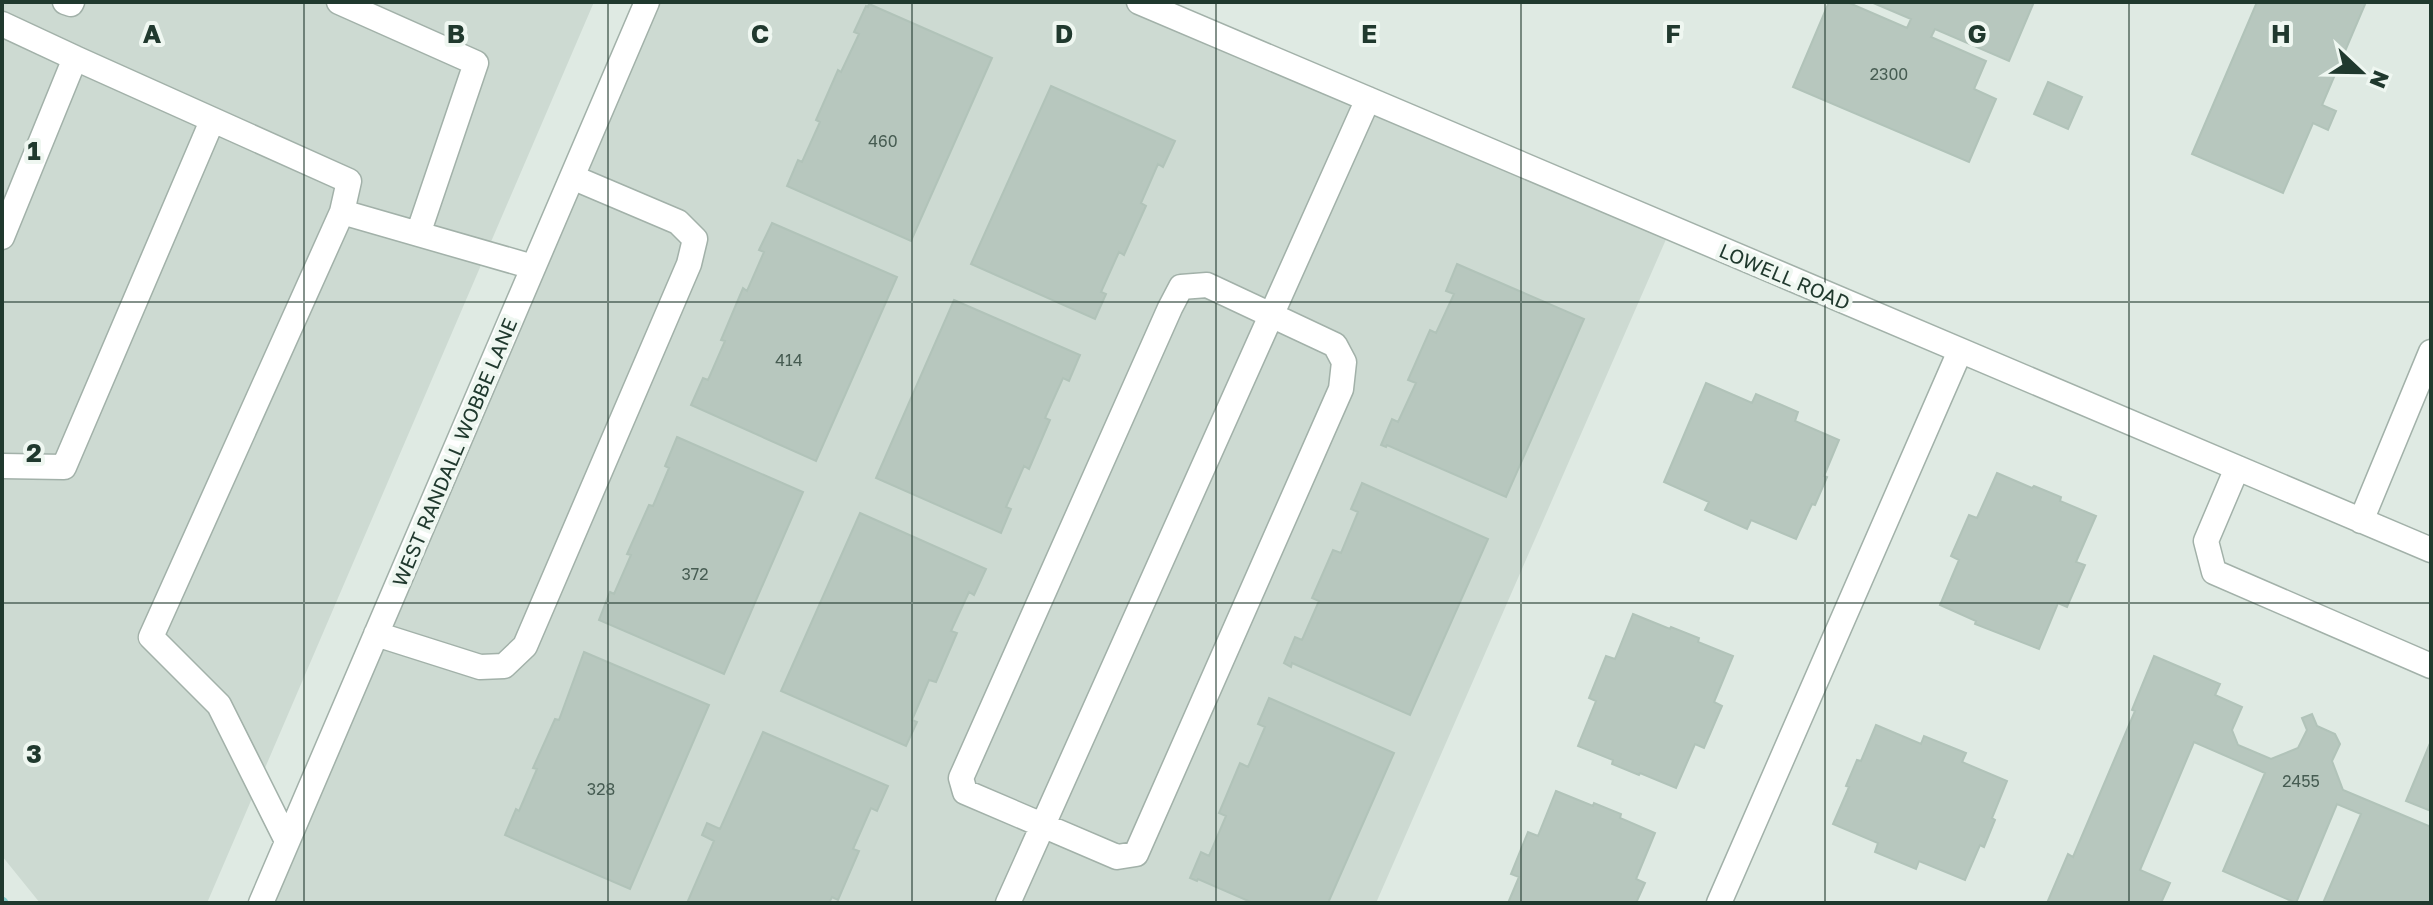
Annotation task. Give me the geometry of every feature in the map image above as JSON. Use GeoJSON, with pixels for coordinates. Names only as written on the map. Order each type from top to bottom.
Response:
{"type":"FeatureCollection","features":[{"type":"Feature","properties":{"kind":"street"},"geometry":{"type":"LineString","coordinates":[[65,2],[72,2]]}},
{"type":"Feature","properties":{"kind":"street"},"geometry":{"type":"LineString","coordinates":[[339,2],[476,63],[418,234]]}},
{"type":"Feature","properties":{"kind":"street","name":"WEST RANDALL WOBBE LANE"},"geometry":{"type":"LineString","coordinates":[[261,903],[647,2]]}},
{"type":"Feature","properties":{"kind":"street","name":"LOWELL ROAD"},"geometry":{"type":"LineString","coordinates":[[1139,2],[2431,550]]}},
{"type":"Feature","properties":{"kind":"street"},"geometry":{"type":"LineString","coordinates":[[2,24],[349,181],[342,212],[151,637],[219,705],[287,841]]}},
{"type":"Feature","properties":{"kind":"street"},"geometry":{"type":"LineString","coordinates":[[2,237],[75,58]]}},
{"type":"Feature","properties":{"kind":"street"},"geometry":{"type":"LineString","coordinates":[[1008,903],[1368,99]]}},
{"type":"Feature","properties":{"kind":"street"},"geometry":{"type":"LineString","coordinates":[[2,466],[64,467],[212,121]]}},
{"type":"Feature","properties":{"kind":"street"},"geometry":{"type":"LineString","coordinates":[[376,634],[480,667],[504,666],[525,646],[689,264],[695,239],[678,222],[572,177]]}},
{"type":"Feature","properties":{"kind":"street"},"geometry":{"type":"LineString","coordinates":[[342,212],[533,267]]}},
{"type":"Feature","properties":{"kind":"street"},"geometry":{"type":"LineString","coordinates":[[1207,285],[1271,316],[1335,345],[1344,362],[1341,389],[1136,854],[1117,857],[965,792],[961,778],[1181,287],[1207,285]]}},
{"type":"Feature","properties":{"kind":"street"},"geometry":{"type":"LineString","coordinates":[[1719,903],[1960,351]]}},
{"type":"Feature","properties":{"kind":"street"},"geometry":{"type":"LineString","coordinates":[[2361,521],[2431,352]]}},
{"type":"Feature","properties":{"kind":"street"},"geometry":{"type":"LineString","coordinates":[[2237,468],[2206,541],[2214,572],[2428,656]]}},
{"type":"Feature","properties":{"kind":"shaded area"},"geometry":{"type":"Polygon","coordinates":[[[2,2],[594,2],[207,903],[40,903],[2,856],[2,2]]]}},
{"type":"Feature","properties":{"kind":"shaded area"},"geometry":{"type":"Polygon","coordinates":[[[647,2],[1139,2],[1671,228],[1376,903],[261,903],[647,2]]]}},
{"type":"Feature","properties":{"kind":"building"},"geometry":{"type":"Polygon","coordinates":[[[1829,2],[1847,2],[1907,28],[1911,19],[1871,2],[2034,2],[2009,61],[1935,29],[1931,37],[1986,61],[1974,89],[1996,99],[1969,162],[1793,87],[1829,2]]]}},
{"type":"Feature","properties":{"kind":"building"},"geometry":{"type":"Polygon","coordinates":[[[2257,2],[2366,2],[2322,105],[2336,111],[2328,130],[2313,123],[2283,193],[2192,154],[2257,2]]]}},
{"type":"Feature","properties":{"kind":"building"},"geometry":{"type":"Polygon","coordinates":[[[869,4],[992,58],[911,241],[787,186],[798,160],[802,162],[820,122],[816,120],[838,70],[841,72],[859,34],[854,32],[869,4]]]}},
{"type":"Feature","properties":{"kind":"building"},"geometry":{"type":"Polygon","coordinates":[[[2048,82],[2082,97],[2068,129],[2034,114],[2048,82]]]}},
{"type":"Feature","properties":{"kind":"building"},"geometry":{"type":"Polygon","coordinates":[[[1051,86],[1175,141],[1163,167],[1158,164],[1141,203],[1146,206],[1124,255],[1119,252],[1101,292],[1106,294],[1095,319],[971,264],[1051,86]]]}},
{"type":"Feature","properties":{"kind":"building"},"geometry":{"type":"Polygon","coordinates":[[[772,223],[897,277],[816,461],[691,405],[703,378],[708,380],[743,288],[747,291],[764,252],[759,250],[772,223]]]}},
{"type":"Feature","properties":{"kind":"building"},"geometry":{"type":"Polygon","coordinates":[[[1457,264],[1584,319],[1506,497],[1381,445],[1392,419],[1398,422],[1416,383],[1408,380],[1430,330],[1436,333],[1454,294],[1446,291],[1457,264]]]}},
{"type":"Feature","properties":{"kind":"building"},"geometry":{"type":"Polygon","coordinates":[[[954,300],[1080,355],[1069,381],[1063,378],[1045,418],[1050,420],[1029,469],[1024,466],[1006,507],[1011,509],[1001,533],[876,478],[954,300]]]}},
{"type":"Feature","properties":{"kind":"building"},"geometry":{"type":"Polygon","coordinates":[[[1706,383],[1752,403],[1756,394],[1798,412],[1795,421],[1839,440],[1815,505],[1812,504],[1796,539],[1751,520],[1747,529],[1705,510],[1709,502],[1664,482],[1706,383]]]}},
{"type":"Feature","properties":{"kind":"building"},"geometry":{"type":"Polygon","coordinates":[[[677,437],[803,492],[724,674],[599,620],[610,592],[614,594],[631,555],[627,554],[649,505],[653,506],[669,468],[665,466],[677,437]]]}},
{"type":"Feature","properties":{"kind":"building"},"geometry":{"type":"Polygon","coordinates":[[[1997,473],[2061,497],[2060,501],[2096,516],[2076,562],[2085,565],[2067,607],[2058,603],[2039,649],[1975,624],[1976,621],[1940,605],[1959,560],[1951,556],[1969,515],[1977,518],[1997,473]]]}},
{"type":"Feature","properties":{"kind":"building"},"geometry":{"type":"Polygon","coordinates":[[[1362,483],[1488,539],[1410,715],[1292,663],[1291,667],[1284,663],[1295,637],[1302,640],[1319,601],[1312,598],[1333,550],[1341,553],[1358,512],[1351,509],[1362,483]]]}},
{"type":"Feature","properties":{"kind":"building"},"geometry":{"type":"Polygon","coordinates":[[[860,513],[986,569],[974,595],[969,592],[951,631],[957,633],[936,682],[929,680],[912,720],[917,722],[906,746],[781,691],[860,513]]]}},
{"type":"Feature","properties":{"kind":"building"},"geometry":{"type":"Polygon","coordinates":[[[1633,614],[1699,638],[1698,642],[1733,656],[1714,702],[1722,706],[1704,748],[1695,744],[1676,788],[1612,764],[1613,760],[1578,746],[1596,701],[1589,698],[1606,656],[1615,659],[1633,614]]]}},
{"type":"Feature","properties":{"kind":"building"},"geometry":{"type":"Polygon","coordinates":[[[584,652],[709,705],[630,889],[505,835],[516,809],[519,811],[537,769],[533,768],[555,719],[559,720],[584,652]]]}},
{"type":"Feature","properties":{"kind":"building"},"geometry":{"type":"Polygon","coordinates":[[[2154,656],[2220,684],[2215,695],[2242,707],[2232,730],[2238,745],[2271,759],[2298,748],[2307,730],[2302,718],[2312,714],[2317,726],[2335,734],[2340,744],[2332,761],[2343,790],[2431,827],[2431,903],[2323,903],[2361,814],[2337,804],[2296,903],[2223,871],[2265,773],[2194,742],[2140,870],[2170,883],[2161,903],[2047,903],[2068,854],[2073,857],[2135,711],[2132,710],[2154,656]]]}},
{"type":"Feature","properties":{"kind":"building"},"geometry":{"type":"Polygon","coordinates":[[[1269,698],[1394,753],[1328,903],[1253,903],[1190,878],[1201,852],[1209,856],[1226,816],[1219,813],[1240,763],[1248,767],[1265,727],[1258,724],[1269,698]]]}},
{"type":"Feature","properties":{"kind":"building"},"geometry":{"type":"Polygon","coordinates":[[[1876,725],[1921,744],[1924,736],[1966,753],[1962,762],[2007,781],[1984,847],[1980,845],[1965,880],[1919,861],[1916,869],[1875,852],[1878,843],[1833,824],[1857,760],[1861,761],[1876,725]]]}},
{"type":"Feature","properties":{"kind":"building"},"geometry":{"type":"Polygon","coordinates":[[[763,732],[888,786],[877,811],[871,808],[853,849],[859,851],[838,900],[832,897],[829,903],[687,903],[714,841],[702,835],[707,823],[720,829],[763,732]]]}},
{"type":"Feature","properties":{"kind":"building"},"geometry":{"type":"Polygon","coordinates":[[[2431,741],[2431,811],[2406,801],[2431,741]]]}},
{"type":"Feature","properties":{"kind":"building"},"geometry":{"type":"Polygon","coordinates":[[[1556,791],[1621,814],[1620,818],[1655,833],[1636,879],[1645,883],[1636,903],[1508,903],[1519,877],[1511,874],[1528,832],[1538,836],[1556,791]]]}}]}
